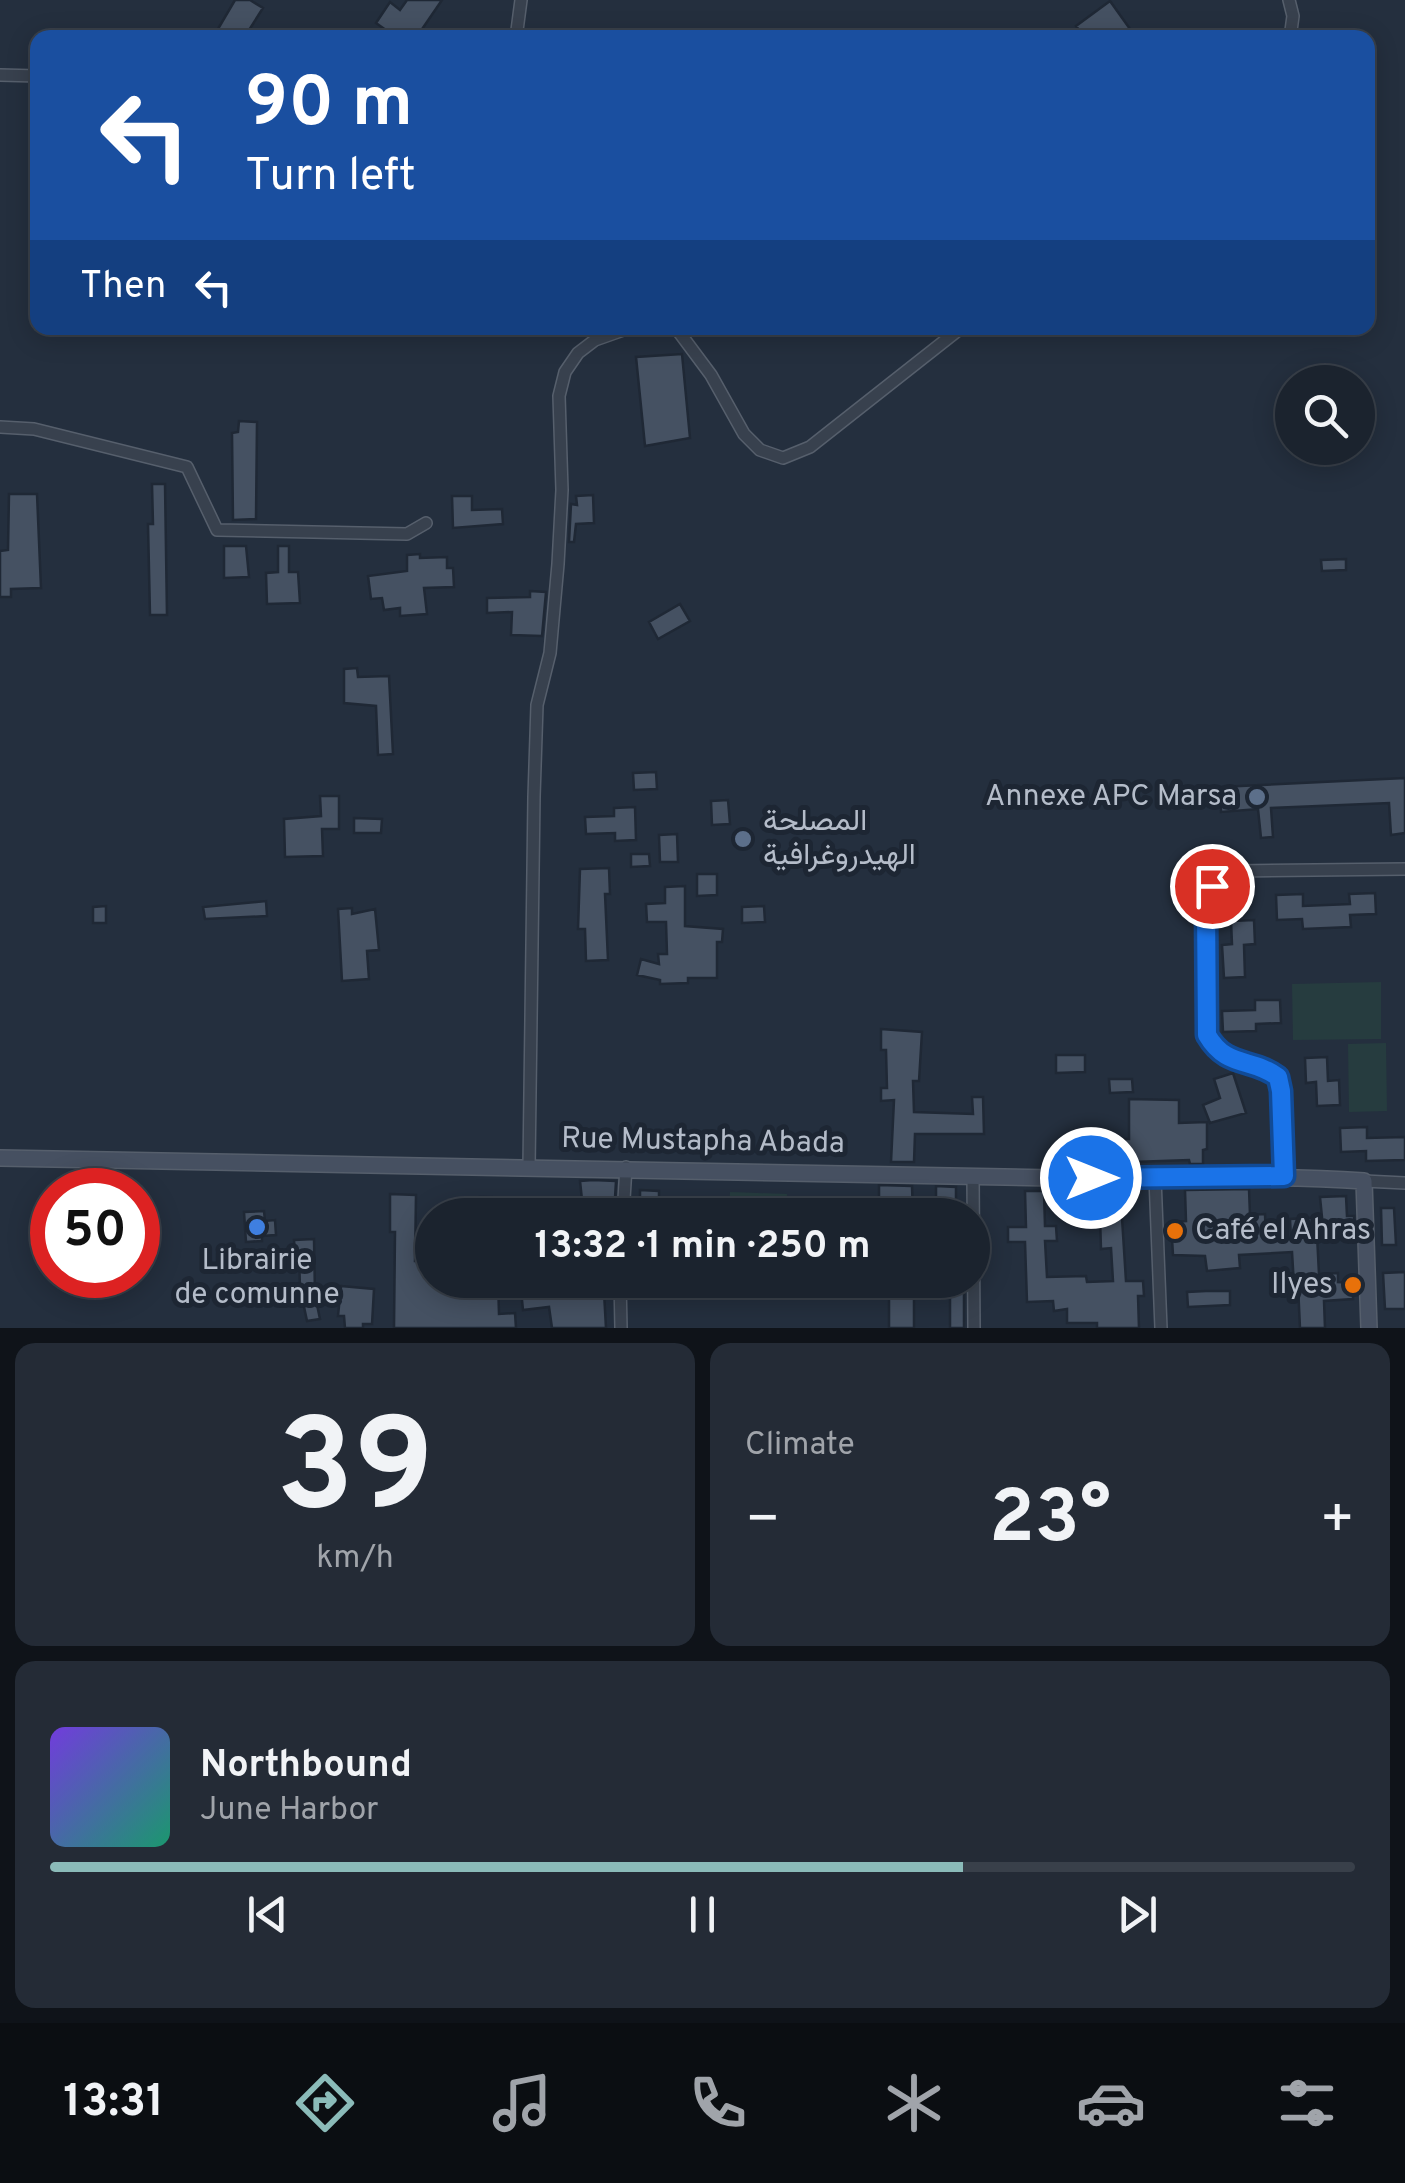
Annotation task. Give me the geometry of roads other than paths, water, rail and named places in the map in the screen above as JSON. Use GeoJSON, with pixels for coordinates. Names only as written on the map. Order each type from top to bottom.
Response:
{"type":"FeatureCollection","features":[{"type":"Feature","properties":{"kind":"main road","name":"Rue Mustapha Abada"},"geometry":{"type":"LineString","coordinates":[[0,1158],[973,1176],[1284,1176],[1364,1181]]}},
{"type":"Feature","properties":{"kind":"main road"},"geometry":{"type":"LineString","coordinates":[[1364,1181],[1369,1328]]}},
{"type":"Feature","properties":{"kind":"street"},"geometry":{"type":"LineString","coordinates":[[517,30],[521,0]]}},
{"type":"Feature","properties":{"kind":"street"},"geometry":{"type":"LineString","coordinates":[[1289,0],[1291,30]]}},
{"type":"Feature","properties":{"kind":"street"},"geometry":{"type":"LineString","coordinates":[[0,75],[30,76]]}},
{"type":"Feature","properties":{"kind":"street"},"geometry":{"type":"LineString","coordinates":[[529,1167],[534,798],[538,705],[550,653],[558,564],[562,490],[559,396],[566,372],[578,353],[609,335]]}},
{"type":"Feature","properties":{"kind":"street"},"geometry":{"type":"LineString","coordinates":[[681,335],[711,376],[744,434],[766,455],[783,458],[810,447],[952,335]]}},
{"type":"Feature","properties":{"kind":"street"},"geometry":{"type":"LineString","coordinates":[[0,427],[34,429],[187,467],[216,530],[408,534],[426,523]]}},
{"type":"Feature","properties":{"kind":"street"},"geometry":{"type":"LineString","coordinates":[[1284,1176],[1278,1077],[1230,1060],[1213,1046],[1207,1035],[1207,896],[1216,878],[1238,871],[1405,869]]}},
{"type":"Feature","properties":{"kind":"street"},"geometry":{"type":"LineString","coordinates":[[624,1198],[626,1167]]}},
{"type":"Feature","properties":{"kind":"street"},"geometry":{"type":"LineString","coordinates":[[973,1176],[974,1328]]}},
{"type":"Feature","properties":{"kind":"street"},"geometry":{"type":"LineString","coordinates":[[1155,1178],[1161,1328]]}},
{"type":"Feature","properties":{"kind":"street","name":"Rue Mustapha Abada"},"geometry":{"type":"LineString","coordinates":[[1364,1181],[1405,1183]]}},
{"type":"Feature","properties":{"kind":"street"},"geometry":{"type":"LineString","coordinates":[[620,1298],[620,1328]]}},
{"type":"Feature","properties":{"kind":"place","name":"Annexe APC Marsa"},"geometry":{"type":"Point","coordinates":[1257,797]}},
{"type":"Feature","properties":{"kind":"place","name":"المصلحة الهيدروغرافية"},"geometry":{"type":"Point","coordinates":[743,839]}},
{"type":"Feature","properties":{"kind":"place","name":"Librairie de comunne"},"geometry":{"type":"Point","coordinates":[257,1227]}},
{"type":"Feature","properties":{"kind":"place","name":"Café el Ahras"},"geometry":{"type":"Point","coordinates":[1175,1231]}},
{"type":"Feature","properties":{"kind":"place","name":"Ilyes"},"geometry":{"type":"Point","coordinates":[1353,1285]}}]}
